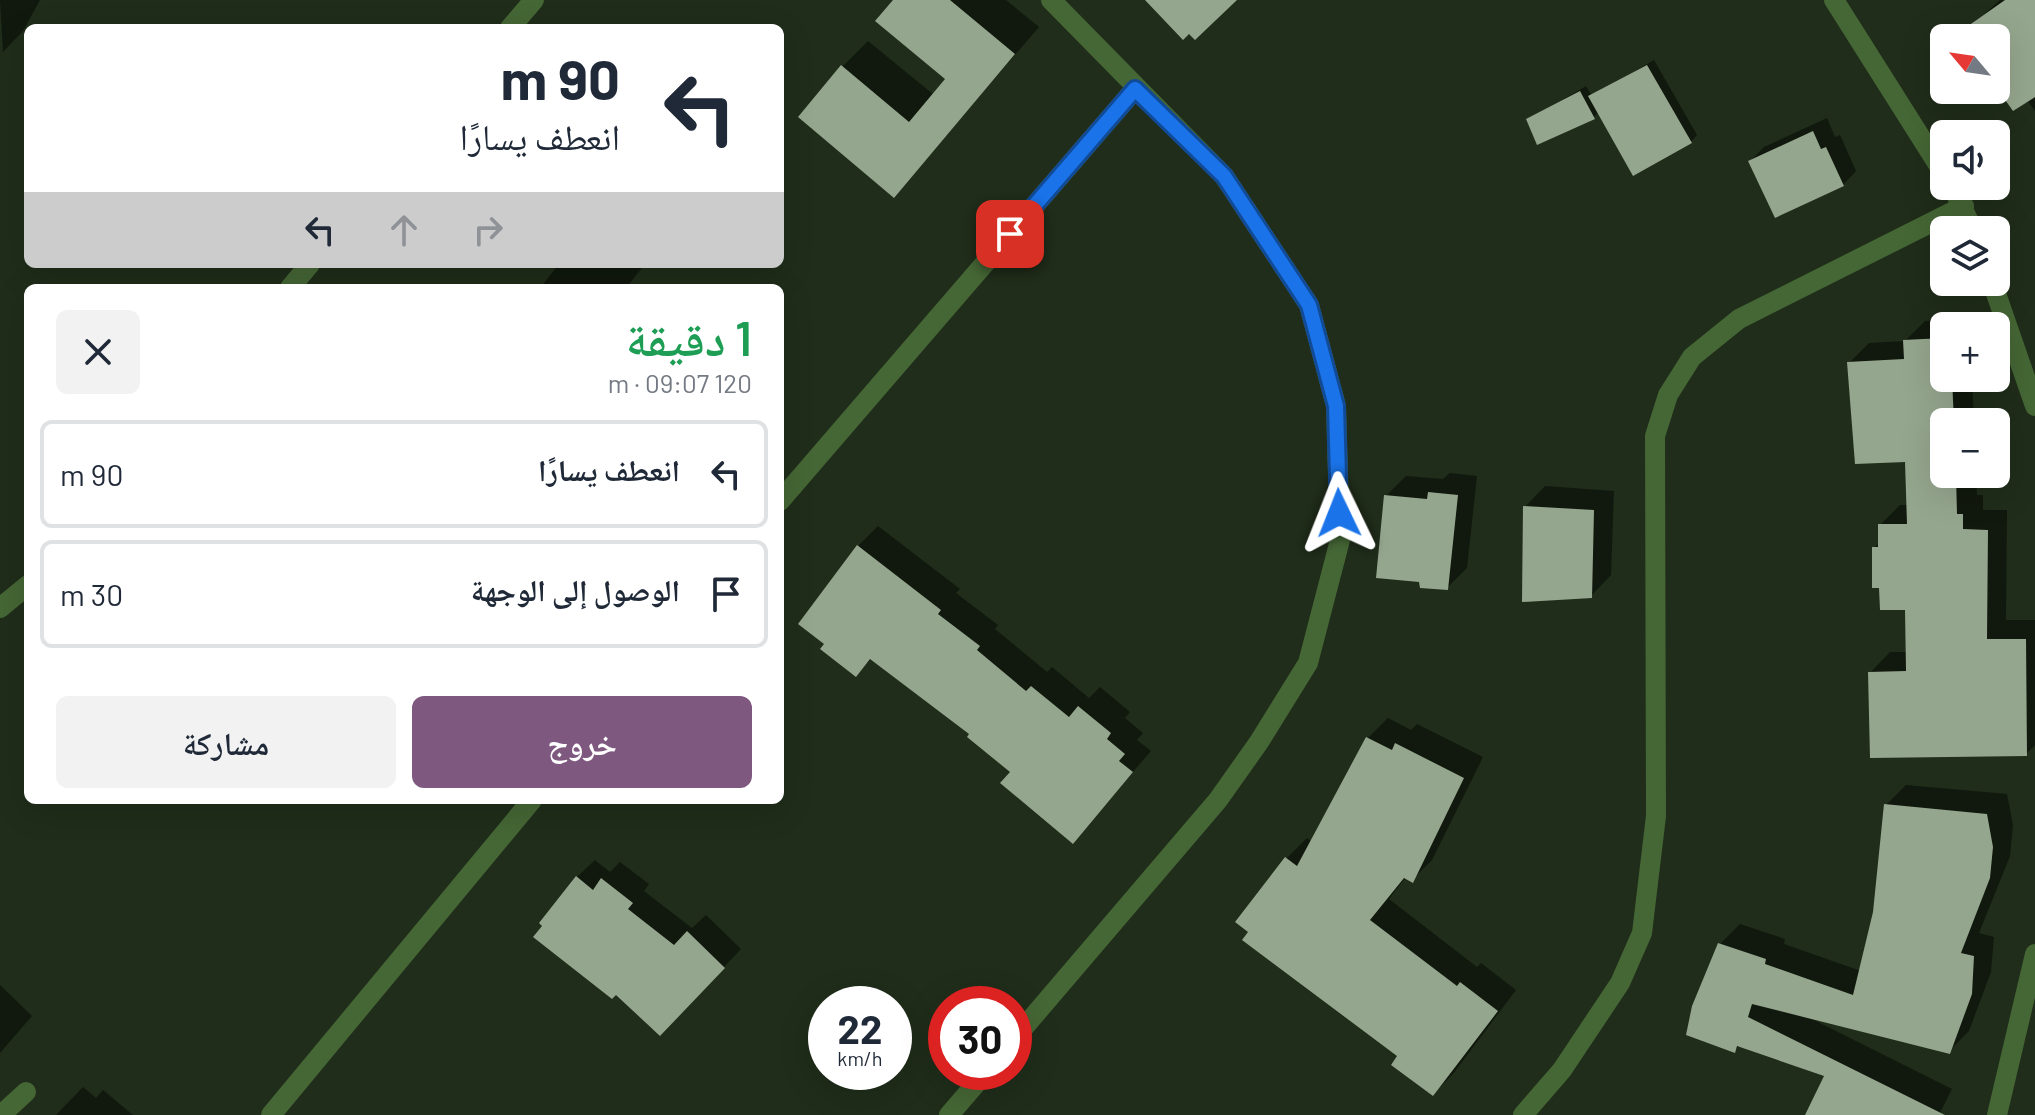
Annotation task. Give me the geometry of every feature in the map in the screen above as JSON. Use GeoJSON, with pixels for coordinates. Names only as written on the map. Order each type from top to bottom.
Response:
{"type":"FeatureCollection","features":[{"type":"Feature","properties":{"kind":"street"},"geometry":{"type":"LineString","coordinates":[[513,24],[534,0]]}},
{"type":"Feature","properties":{"kind":"street"},"geometry":{"type":"LineString","coordinates":[[1032,1018],[1218,800],[1259,742],[1308,663],[1340,540],[1336,406],[1309,305],[1224,176],[1135,89],[1051,0]]}},
{"type":"Feature","properties":{"kind":"street"},"geometry":{"type":"LineString","coordinates":[[1834,0],[1930,152]]}},
{"type":"Feature","properties":{"kind":"street"},"geometry":{"type":"LineString","coordinates":[[784,496],[1135,89]]}},
{"type":"Feature","properties":{"kind":"street"},"geometry":{"type":"LineString","coordinates":[[1960,200],[1968,216]]}},
{"type":"Feature","properties":{"kind":"street"},"geometry":{"type":"LineString","coordinates":[[1523,1115],[1562,1070],[1620,983],[1642,933],[1656,816],[1655,436],[1668,395],[1692,357],[1739,319],[1964,206]]}},
{"type":"Feature","properties":{"kind":"street"},"geometry":{"type":"LineString","coordinates":[[293,284],[307,268]]}},
{"type":"Feature","properties":{"kind":"street"},"geometry":{"type":"LineString","coordinates":[[1997,296],[2035,406]]}},
{"type":"Feature","properties":{"kind":"street"},"geometry":{"type":"LineString","coordinates":[[0,608],[24,588]]}},
{"type":"Feature","properties":{"kind":"street"},"geometry":{"type":"LineString","coordinates":[[271,1115],[529,804]]}},
{"type":"Feature","properties":{"kind":"street"},"geometry":{"type":"LineString","coordinates":[[1997,1115],[2035,954]]}},
{"type":"Feature","properties":{"kind":"street"},"geometry":{"type":"LineString","coordinates":[[949,1115],[971,1090]]}},
{"type":"Feature","properties":{"kind":"street"},"geometry":{"type":"LineString","coordinates":[[1,1115],[26,1092]]}},
{"type":"Feature","properties":{"kind":"building"},"geometry":{"type":"Polygon","coordinates":[[[893,0],[950,0],[1015,54],[894,198],[798,117],[841,65],[909,122],[945,79],[875,21],[893,0]]]}},
{"type":"Feature","properties":{"kind":"building"},"geometry":{"type":"Polygon","coordinates":[[[1145,0],[1237,0],[1195,40],[1189,34],[1183,40],[1145,0]]]}},
{"type":"Feature","properties":{"kind":"building"},"geometry":{"type":"Polygon","coordinates":[[[2005,0],[2035,0],[2035,97],[2013,111],[2008,104],[2010,24],[1971,24],[2005,0]]]}},
{"type":"Feature","properties":{"kind":"building"},"geometry":{"type":"Polygon","coordinates":[[[1647,65],[1692,143],[1633,176],[1588,96],[1647,65]]]}},
{"type":"Feature","properties":{"kind":"building"},"geometry":{"type":"Polygon","coordinates":[[[1580,91],[1595,119],[1537,145],[1526,119],[1580,91]]]}},
{"type":"Feature","properties":{"kind":"building"},"geometry":{"type":"Polygon","coordinates":[[[1813,131],[1821,149],[1826,147],[1844,186],[1775,218],[1748,161],[1813,131]]]}},
{"type":"Feature","properties":{"kind":"building"},"geometry":{"type":"Polygon","coordinates":[[[1930,339],[1930,392],[1953,392],[1953,408],[1930,408],[1930,488],[1956,488],[1957,514],[1963,514],[1963,529],[1988,530],[1987,639],[2026,639],[2027,756],[1870,758],[1868,672],[1906,671],[1905,610],[1880,610],[1879,588],[1872,588],[1872,547],[1878,547],[1878,524],[1907,524],[1905,462],[1855,464],[1847,362],[1904,359],[1903,340],[1930,339]]]}},
{"type":"Feature","properties":{"kind":"building"},"geometry":{"type":"Polygon","coordinates":[[[1428,492],[1458,495],[1448,590],[1420,588],[1419,582],[1376,578],[1384,495],[1427,499],[1428,492]]]}},
{"type":"Feature","properties":{"kind":"building"},"geometry":{"type":"Polygon","coordinates":[[[1523,506],[1594,510],[1592,598],[1522,602],[1523,506]]]}},
{"type":"Feature","properties":{"kind":"building"},"geometry":{"type":"Polygon","coordinates":[[[857,545],[941,610],[938,614],[980,646],[977,650],[1026,691],[1031,686],[1069,717],[1078,706],[1111,733],[1107,739],[1125,754],[1119,761],[1133,772],[1073,844],[1000,783],[1010,772],[967,737],[969,734],[870,659],[856,677],[820,649],[824,644],[798,624],[857,545]]]}},
{"type":"Feature","properties":{"kind":"building"},"geometry":{"type":"Polygon","coordinates":[[[1366,737],[1392,750],[1395,743],[1464,778],[1413,883],[1404,878],[1370,920],[1457,986],[1460,982],[1498,1011],[1433,1096],[1391,1065],[1397,1056],[1242,940],[1248,932],[1235,922],[1285,857],[1297,866],[1366,737]]]}},
{"type":"Feature","properties":{"kind":"building"},"geometry":{"type":"Polygon","coordinates":[[[1884,804],[1987,814],[1993,847],[1990,878],[1961,953],[1974,956],[1972,994],[1950,1054],[1752,1004],[1748,1017],[1945,1115],[1805,1115],[1824,1076],[1737,1046],[1735,1053],[1686,1035],[1692,1006],[1718,943],[1766,959],[1765,964],[1853,995],[1873,912],[1884,804]]]}},
{"type":"Feature","properties":{"kind":"building"},"geometry":{"type":"Polygon","coordinates":[[[576,876],[593,890],[601,878],[633,903],[628,909],[674,945],[687,931],[725,968],[660,1036],[616,995],[612,999],[533,937],[542,926],[539,923],[576,876]]]}},
{"type":"Feature","properties":{"kind":"route"},"geometry":{"type":"LineString","coordinates":[[1010,234],[1135,89],[1224,176],[1309,305],[1336,406],[1339,513]]}}]}
